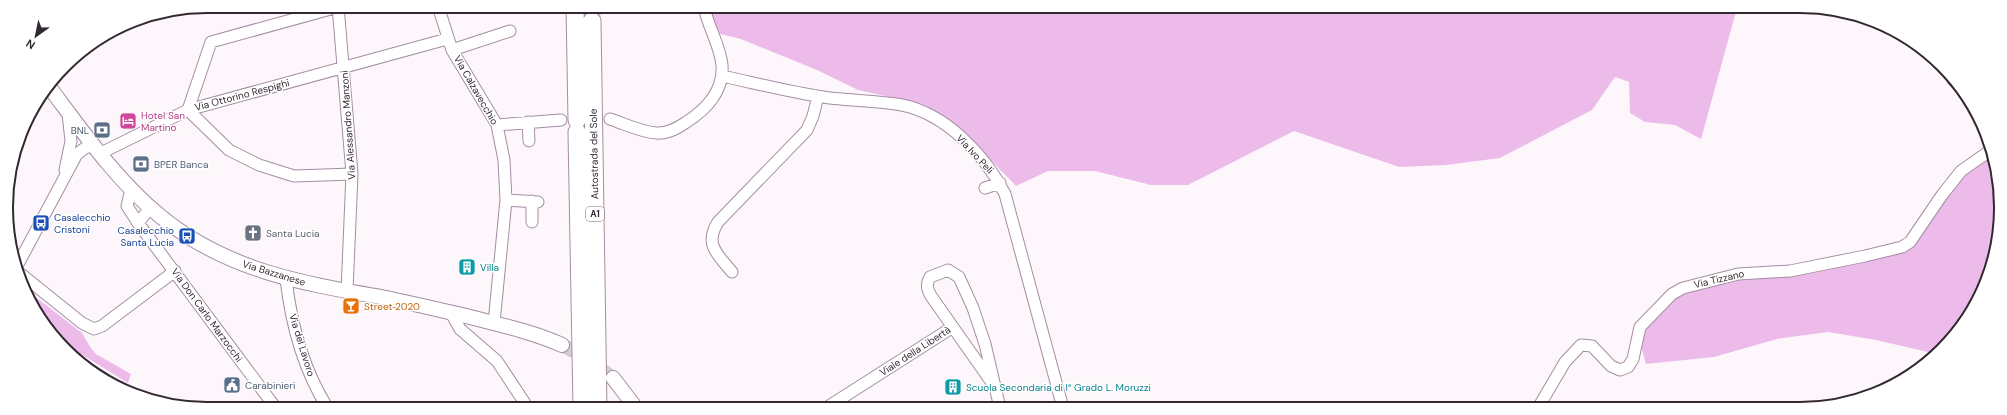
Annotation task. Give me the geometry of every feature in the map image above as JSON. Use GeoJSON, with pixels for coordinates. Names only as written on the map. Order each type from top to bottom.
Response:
{"type":"FeatureCollection","features":[{"type":"Feature","properties":{"kind":"highway","name":"Autostrada del Sole"},"geometry":{"type":"LineString","coordinates":[[575,13],[572,124],[582,402]]}},
{"type":"Feature","properties":{"kind":"highway","name":"Autostrada del Sole"},"geometry":{"type":"LineString","coordinates":[[592,21],[598,402]]}},
{"type":"Feature","properties":{"kind":"main road","name":"Via Bazzanese"},"geometry":{"type":"LineString","coordinates":[[52,90],[131,189],[150,208],[176,228],[214,252],[249,267],[286,279],[494,323],[546,338],[562,345]]}},
{"type":"Feature","properties":{"kind":"main road"},"geometry":{"type":"LineString","coordinates":[[613,378],[631,402]]}},
{"type":"Feature","properties":{"kind":"street"},"geometry":{"type":"LineString","coordinates":[[313,13],[211,42],[188,110],[229,150],[259,165],[294,176],[352,174]]}},
{"type":"Feature","properties":{"kind":"street","name":"Via Alessandro Manzoni"},"geometry":{"type":"LineString","coordinates":[[339,13],[352,174],[347,291]]}},
{"type":"Feature","properties":{"kind":"street","name":"Via Calzavecchio"},"geometry":{"type":"LineString","coordinates":[[440,13],[447,39],[452,50],[497,125],[504,160],[506,200],[494,323]]}},
{"type":"Feature","properties":{"kind":"street"},"geometry":{"type":"LineString","coordinates":[[610,119],[657,134],[672,131],[698,115],[710,103],[716,95],[722,76],[720,56],[706,13]]}},
{"type":"Feature","properties":{"kind":"street"},"geometry":{"type":"LineString","coordinates":[[452,50],[510,31]]}},
{"type":"Feature","properties":{"kind":"street","name":"Via Ottorino Respighi"},"geometry":{"type":"LineString","coordinates":[[63,178],[77,154],[85,148],[98,149],[188,110],[447,39]]}},
{"type":"Feature","properties":{"kind":"street","name":"Via Ivo Peli"},"geometry":{"type":"LineString","coordinates":[[722,76],[818,96],[902,105],[925,112],[947,126],[969,146],[987,165],[1000,183],[1005,194],[1061,402]]}},
{"type":"Feature","properties":{"kind":"street"},"geometry":{"type":"LineString","coordinates":[[732,272],[712,244],[712,231],[718,222],[807,130],[813,116],[818,96]]}},
{"type":"Feature","properties":{"kind":"street"},"geometry":{"type":"LineString","coordinates":[[21,260],[63,178],[71,141],[68,111]]}},
{"type":"Feature","properties":{"kind":"street"},"geometry":{"type":"LineString","coordinates":[[497,125],[528,122],[572,124]]}},
{"type":"Feature","properties":{"kind":"street"},"geometry":{"type":"LineString","coordinates":[[528,122],[529,141]]}},
{"type":"Feature","properties":{"kind":"street","name":"Via Tizzano"},"geometry":{"type":"LineString","coordinates":[[1542,402],[1565,362],[1581,345],[1592,346],[1610,366],[1620,370],[1628,367],[1633,360],[1640,327],[1672,294],[1683,288],[1738,274],[1790,271],[1858,258],[1902,247],[1910,242],[1942,195],[1962,171],[1986,154]]}},
{"type":"Feature","properties":{"kind":"street"},"geometry":{"type":"LineString","coordinates":[[986,188],[1000,183]]}},
{"type":"Feature","properties":{"kind":"street","name":"Via Don Carlo Marzocchi"},"geometry":{"type":"LineString","coordinates":[[131,189],[127,206],[138,223],[271,402]]}},
{"type":"Feature","properties":{"kind":"street"},"geometry":{"type":"LineString","coordinates":[[506,200],[535,201],[532,222]]}},
{"type":"Feature","properties":{"kind":"street"},"geometry":{"type":"LineString","coordinates":[[138,223],[150,208]]}},
{"type":"Feature","properties":{"kind":"street","name":"Viale della Libertà"},"geometry":{"type":"LineString","coordinates":[[835,402],[953,327],[927,289],[927,283],[930,277],[948,270],[959,277],[973,308],[985,344],[999,402]]}},
{"type":"Feature","properties":{"kind":"street"},"geometry":{"type":"LineString","coordinates":[[26,277],[82,323],[94,329],[105,324],[175,271]]}},
{"type":"Feature","properties":{"kind":"street","name":"Via del Lavoro"},"geometry":{"type":"LineString","coordinates":[[286,279],[293,320],[314,383],[324,402]]}},
{"type":"Feature","properties":{"kind":"street"},"geometry":{"type":"LineString","coordinates":[[451,313],[460,329],[497,361],[524,402]]}},
{"type":"Feature","properties":{"kind":"street"},"geometry":{"type":"LineString","coordinates":[[953,327],[995,387]]}},
{"type":"Feature","properties":{"kind":"shaded area"},"geometry":{"type":"Polygon","coordinates":[[[706,13],[1736,13],[1701,139],[1675,125],[1645,122],[1630,113],[1629,82],[1615,77],[1592,110],[1500,158],[1446,165],[1399,167],[1294,131],[1188,185],[1151,185],[1095,171],[1048,171],[1016,186],[960,128],[925,105],[858,90],[817,70],[741,39],[712,32],[706,13]]]}},
{"type":"Feature","properties":{"kind":"shaded area"},"geometry":{"type":"Polygon","coordinates":[[[1986,152],[1994,195],[1994,220],[1984,270],[1974,294],[1954,326],[1930,352],[1876,340],[1828,332],[1777,339],[1714,357],[1646,364],[1640,342],[1649,318],[1684,288],[1907,245],[1955,178],[1986,152]]]}},
{"type":"Feature","properties":{"kind":"shaded area"},"geometry":{"type":"Polygon","coordinates":[[[34,296],[82,333],[96,354],[131,374],[128,383],[76,351],[53,326],[34,296]]]}},
{"type":"Feature","properties":{"kind":"tunnel"},"geometry":{"type":"LineString","coordinates":[[592,13],[592,21]]}},
{"type":"Feature","properties":{"kind":"tunnel"},"geometry":{"type":"LineString","coordinates":[[562,345],[588,359],[613,378]]}},
{"type":"Feature","properties":{"kind":"place","name":"Hotel San Martino"},"geometry":{"type":"Point","coordinates":[128,121]}},
{"type":"Feature","properties":{"kind":"place","name":"BNL"},"geometry":{"type":"Point","coordinates":[102,130]}},
{"type":"Feature","properties":{"kind":"place","name":"BPER Banca"},"geometry":{"type":"Point","coordinates":[141,164]}},
{"type":"Feature","properties":{"kind":"place","name":"Casalecchio Cristoni"},"geometry":{"type":"Point","coordinates":[41,223]}},
{"type":"Feature","properties":{"kind":"place","name":"Santa Lucia"},"geometry":{"type":"Point","coordinates":[253,233]}},
{"type":"Feature","properties":{"kind":"place","name":"Casalecchio Santa Lucia"},"geometry":{"type":"Point","coordinates":[187,236]}},
{"type":"Feature","properties":{"kind":"place","name":"Villa"},"geometry":{"type":"Point","coordinates":[467,267]}},
{"type":"Feature","properties":{"kind":"place","name":"Street 2020"},"geometry":{"type":"Point","coordinates":[351,306]}},
{"type":"Feature","properties":{"kind":"place","name":"Carabinieri"},"geometry":{"type":"Point","coordinates":[232,385]}},
{"type":"Feature","properties":{"kind":"place","name":"Scuola Secondaria di I° Grado L. Moruzzi"},"geometry":{"type":"Point","coordinates":[953,387]}}]}
